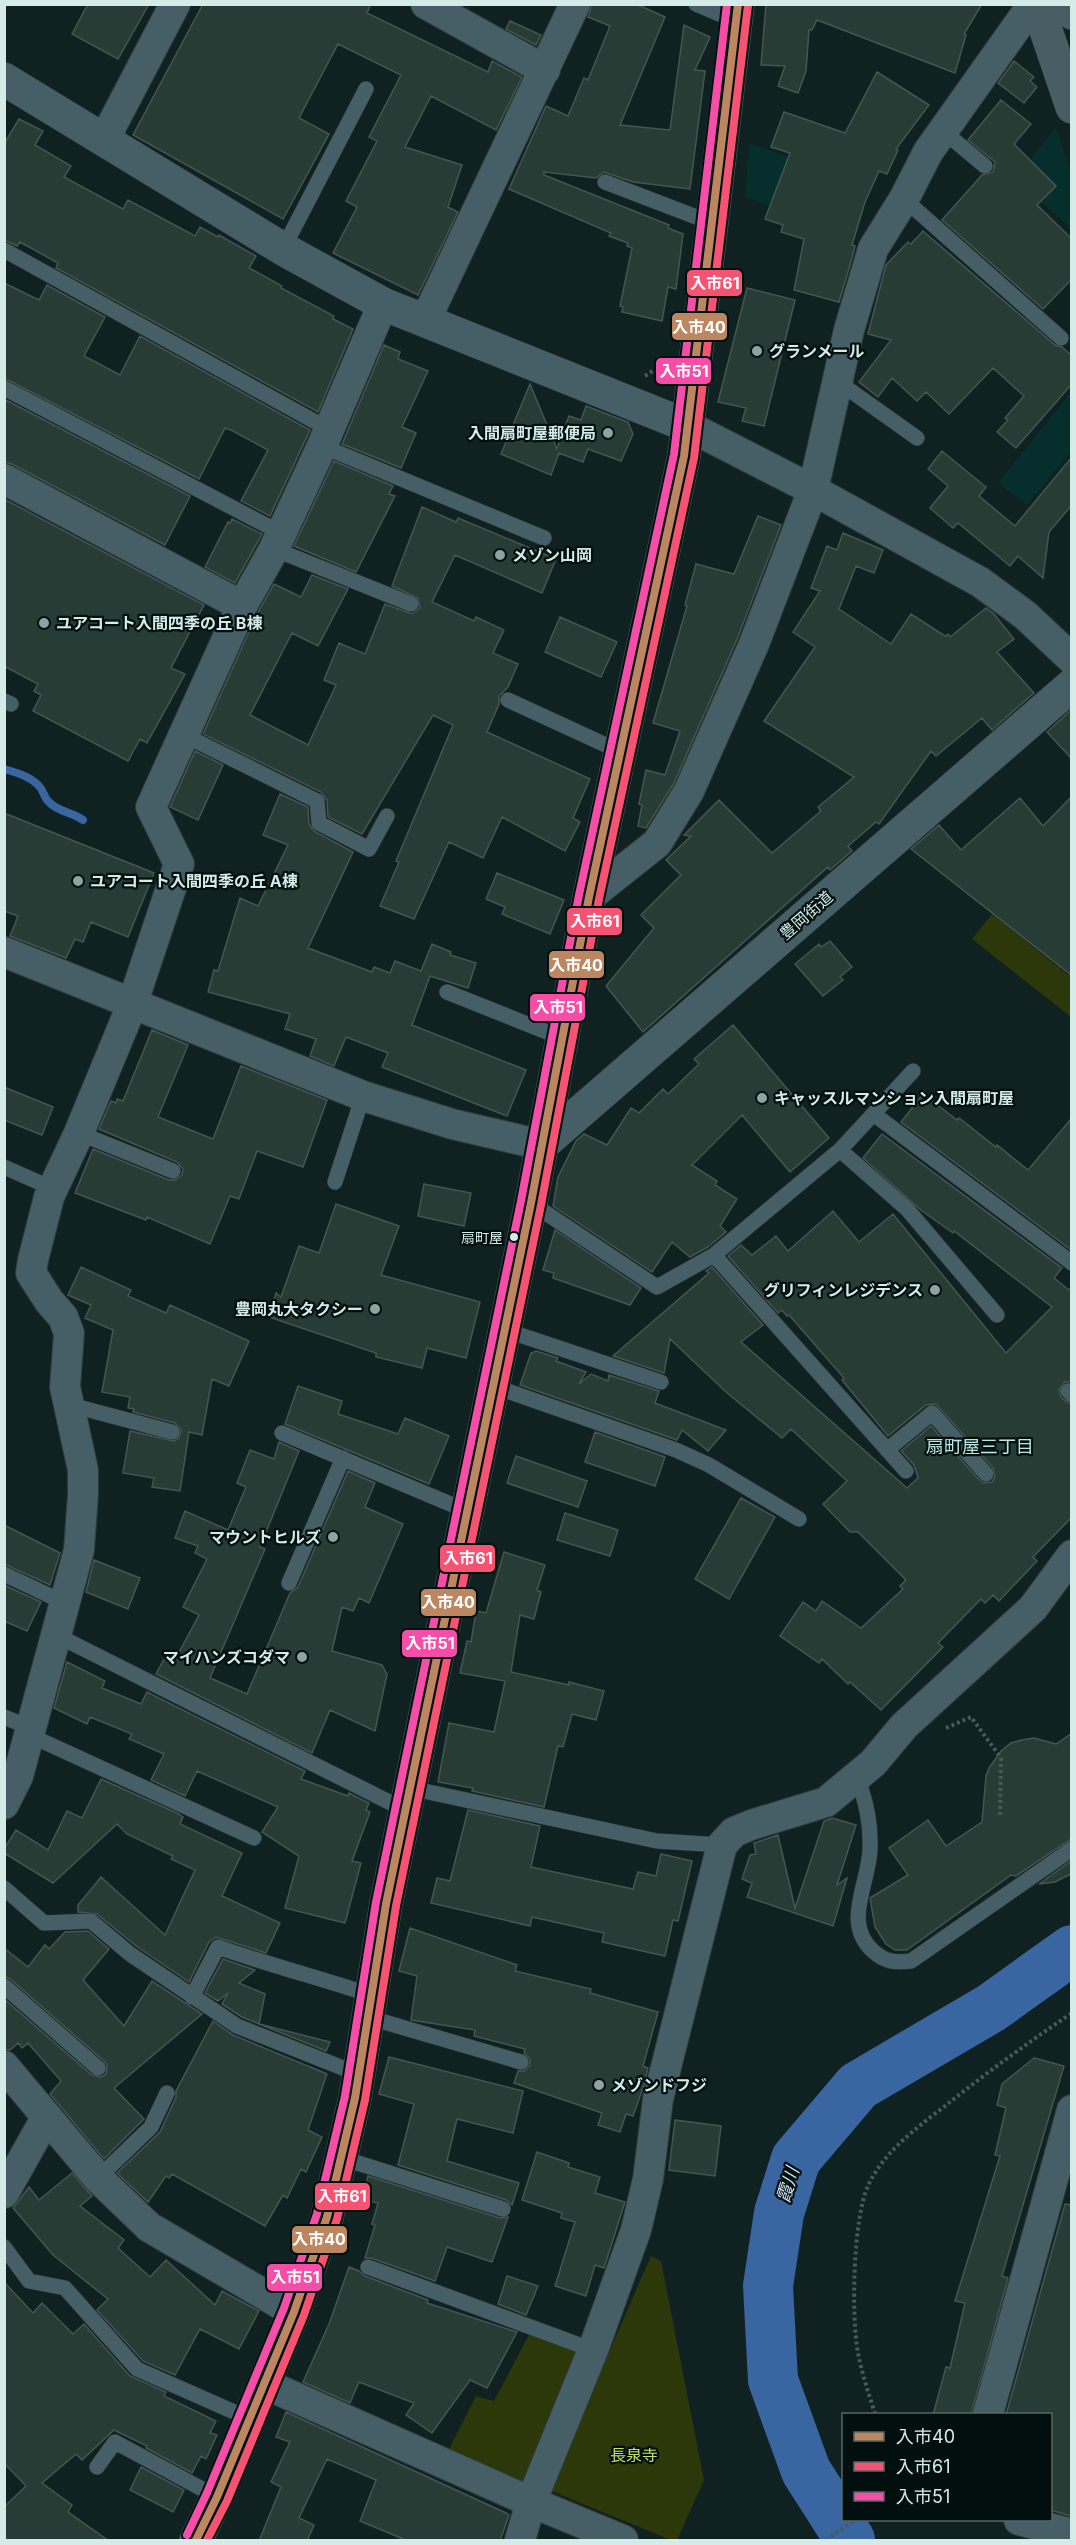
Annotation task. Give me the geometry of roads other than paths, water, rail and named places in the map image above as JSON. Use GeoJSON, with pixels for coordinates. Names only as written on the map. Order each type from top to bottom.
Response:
{"type":"FeatureCollection","features":[{"type":"Feature","properties":{"kind":"highway"},"geometry":{"type":"LineString","coordinates":[[1035,4],[1071,107]]}},
{"type":"Feature","properties":{"kind":"highway"},"geometry":{"type":"LineString","coordinates":[[1068,4],[1071,13]]}},
{"type":"Feature","properties":{"kind":"street"},"geometry":{"type":"LineString","coordinates":[[104,140],[175,4]]}},
{"type":"Feature","properties":{"kind":"street"},"geometry":{"type":"LineString","coordinates":[[426,4],[545,70]]}},
{"type":"Feature","properties":{"kind":"street"},"geometry":{"type":"LineString","coordinates":[[424,321],[575,4]]}},
{"type":"Feature","properties":{"kind":"street"},"geometry":{"type":"LineString","coordinates":[[589,897],[657,843],[689,791],[754,644],[813,490],[849,330],[873,249],[904,199],[928,152],[1035,4]]}},
{"type":"Feature","properties":{"kind":"street"},"geometry":{"type":"LineString","coordinates":[[196,2541],[294,2312],[327,2217],[342,2158],[386,1904],[407,1799],[531,1203],[589,897],[684,456],[737,13]]}},
{"type":"Feature","properties":{"kind":"street"},"geometry":{"type":"LineString","coordinates":[[4,80],[283,249],[383,304],[688,426],[813,490],[980,582],[1024,615],[1071,659]]}},
{"type":"Feature","properties":{"kind":"street"},"geometry":{"type":"LineString","coordinates":[[4,1804],[18,1776],[22,1727],[56,1635],[79,1550],[83,1470],[65,1387],[69,1333],[63,1317],[49,1301],[31,1273],[49,1197],[80,1133],[132,1005],[179,864],[152,807],[242,606],[277,541],[326,438],[383,304]]}},
{"type":"Feature","properties":{"kind":"street"},"geometry":{"type":"LineString","coordinates":[[4,479],[242,606]]}},
{"type":"Feature","properties":{"kind":"street","name":"豊岡街道"},"geometry":{"type":"LineString","coordinates":[[542,1145],[1071,685]]}},
{"type":"Feature","properties":{"kind":"street"},"geometry":{"type":"LineString","coordinates":[[4,952],[363,1096],[452,1124],[542,1145]]}},
{"type":"Feature","properties":{"kind":"street"},"geometry":{"type":"LineString","coordinates":[[520,2541],[531,2502],[593,2350],[643,2205],[658,2099],[722,1845],[734,1832],[826,1802],[857,1777],[873,1763],[904,1726],[1033,1608],[1071,1555]]}},
{"type":"Feature","properties":{"kind":"street"},"geometry":{"type":"LineString","coordinates":[[4,2066],[98,2178],[149,2227],[294,2312]]}},
{"type":"Feature","properties":{"kind":"street"},"geometry":{"type":"LineString","coordinates":[[989,2413],[1071,2110]]}},
{"type":"Feature","properties":{"kind":"street"},"geometry":{"type":"LineString","coordinates":[[4,2193],[46,2118]]}},
{"type":"Feature","properties":{"kind":"street"},"geometry":{"type":"LineString","coordinates":[[265,2384],[623,2541]]}},
{"type":"Feature","properties":{"kind":"street"},"geometry":{"type":"LineString","coordinates":[[1023,2521],[1071,2534]]}},
{"type":"Feature","properties":{"kind":"lane"},"geometry":{"type":"LineString","coordinates":[[696,4],[737,13]]}},
{"type":"Feature","properties":{"kind":"lane"},"geometry":{"type":"LineString","coordinates":[[283,249],[366,89]]}},
{"type":"Feature","properties":{"kind":"lane"},"geometry":{"type":"LineString","coordinates":[[943,131],[985,166]]}},
{"type":"Feature","properties":{"kind":"lane"},"geometry":{"type":"LineString","coordinates":[[605,182],[712,223]]}},
{"type":"Feature","properties":{"kind":"lane"},"geometry":{"type":"LineString","coordinates":[[904,199],[1061,338]]}},
{"type":"Feature","properties":{"kind":"lane"},"geometry":{"type":"LineString","coordinates":[[4,250],[326,438],[544,538]]}},
{"type":"Feature","properties":{"kind":"lane"},"geometry":{"type":"LineString","coordinates":[[837,381],[917,438]]}},
{"type":"Feature","properties":{"kind":"lane"},"geometry":{"type":"LineString","coordinates":[[4,388],[277,541],[411,604]]}},
{"type":"Feature","properties":{"kind":"lane"},"geometry":{"type":"LineString","coordinates":[[508,700],[621,752]]}},
{"type":"Feature","properties":{"kind":"lane"},"geometry":{"type":"LineString","coordinates":[[184,735],[317,801],[319,823],[369,849],[387,816]]}},
{"type":"Feature","properties":{"kind":"lane"},"geometry":{"type":"LineString","coordinates":[[447,992],[562,1038]]}},
{"type":"Feature","properties":{"kind":"lane"},"geometry":{"type":"LineString","coordinates":[[531,1203],[657,1287],[714,1255],[840,1150],[875,1115],[913,1071]]}},
{"type":"Feature","properties":{"kind":"lane"},"geometry":{"type":"LineString","coordinates":[[335,1182],[363,1096]]}},
{"type":"Feature","properties":{"kind":"lane"},"geometry":{"type":"LineString","coordinates":[[875,1115],[1071,1263]]}},
{"type":"Feature","properties":{"kind":"lane"},"geometry":{"type":"LineString","coordinates":[[80,1133],[173,1171]]}},
{"type":"Feature","properties":{"kind":"lane"},"geometry":{"type":"LineString","coordinates":[[840,1150],[907,1209],[997,1316]]}},
{"type":"Feature","properties":{"kind":"lane"},"geometry":{"type":"LineString","coordinates":[[4,1167],[54,1189]]}},
{"type":"Feature","properties":{"kind":"lane"},"geometry":{"type":"LineString","coordinates":[[714,1255],[906,1471]]}},
{"type":"Feature","properties":{"kind":"lane"},"geometry":{"type":"LineString","coordinates":[[505,1330],[661,1382]]}},
{"type":"Feature","properties":{"kind":"lane"},"geometry":{"type":"LineString","coordinates":[[493,1386],[676,1450],[709,1465],[799,1519]]}},
{"type":"Feature","properties":{"kind":"lane"},"geometry":{"type":"LineString","coordinates":[[67,1404],[172,1432]]}},
{"type":"Feature","properties":{"kind":"lane"},"geometry":{"type":"LineString","coordinates":[[887,1450],[932,1413],[986,1474]]}},
{"type":"Feature","properties":{"kind":"lane"},"geometry":{"type":"LineString","coordinates":[[282,1433],[467,1511]]}},
{"type":"Feature","properties":{"kind":"lane"},"geometry":{"type":"LineString","coordinates":[[289,1583],[342,1458]]}},
{"type":"Feature","properties":{"kind":"lane"},"geometry":{"type":"LineString","coordinates":[[4,1574],[64,1603]]}},
{"type":"Feature","properties":{"kind":"lane"},"geometry":{"type":"LineString","coordinates":[[56,1635],[407,1799],[657,1841],[722,1845]]}},
{"type":"Feature","properties":{"kind":"lane"},"geometry":{"type":"LineString","coordinates":[[22,1727],[255,1838]]}},
{"type":"Feature","properties":{"kind":"lane"},"geometry":{"type":"LineString","coordinates":[[857,1777],[868,1807],[870,1851],[858,1913],[859,1927],[863,1940],[887,1962],[911,1961],[1071,1849]]}},
{"type":"Feature","properties":{"kind":"lane"},"geometry":{"type":"LineString","coordinates":[[4,1888],[44,1923],[91,1921],[130,1954],[237,2026],[358,2074]]}},
{"type":"Feature","properties":{"kind":"lane"},"geometry":{"type":"LineString","coordinates":[[192,1997],[218,1947],[276,1968],[300,1972],[369,2006],[521,2062]]}},
{"type":"Feature","properties":{"kind":"lane"},"geometry":{"type":"LineString","coordinates":[[4,1986],[98,2068]]}},
{"type":"Feature","properties":{"kind":"lane"},"geometry":{"type":"LineString","coordinates":[[98,2178],[151,2127],[167,2093]]}},
{"type":"Feature","properties":{"kind":"lane"},"geometry":{"type":"LineString","coordinates":[[342,2158],[503,2209]]}},
{"type":"Feature","properties":{"kind":"lane"},"geometry":{"type":"LineString","coordinates":[[4,2247],[29,2281],[65,2288],[137,2369],[250,2419]]}},
{"type":"Feature","properties":{"kind":"lane"},"geometry":{"type":"LineString","coordinates":[[368,2267],[593,2350]]}},
{"type":"Feature","properties":{"kind":"lane"},"geometry":{"type":"LineString","coordinates":[[97,2467],[115,2442],[216,2497]]}},
{"type":"Feature","properties":{"kind":"waterway"},"geometry":{"type":"LineString","coordinates":[[4,769],[32,780],[53,805],[83,820]]}},
{"type":"Feature","properties":{"kind":"waterway","name":"霞川"},"geometry":{"type":"LineString","coordinates":[[850,2540],[806,2471],[773,2380],[768,2286],[779,2213],[796,2159],[858,2086],[991,2008],[1072,1950]]}},
{"type":"Feature","properties":{"kind":"place","name":"グランメール"},"geometry":{"type":"Point","coordinates":[757,351]}},
{"type":"Feature","properties":{"kind":"place","name":"入間扇町屋郵便局"},"geometry":{"type":"Point","coordinates":[608,433]}},
{"type":"Feature","properties":{"kind":"place","name":"メゾン山岡"},"geometry":{"type":"Point","coordinates":[500,555]}},
{"type":"Feature","properties":{"kind":"place","name":"ユアコート入間四季の丘 B棟"},"geometry":{"type":"Point","coordinates":[44,623]}},
{"type":"Feature","properties":{"kind":"place","name":"ユアコート入間四季の丘 A棟"},"geometry":{"type":"Point","coordinates":[78,881]}},
{"type":"Feature","properties":{"kind":"place","name":"キャッスルマンション入間扇町屋"},"geometry":{"type":"Point","coordinates":[762,1098]}},
{"type":"Feature","properties":{"kind":"place","name":"扇町屋"},"geometry":{"type":"Point","coordinates":[514,1237]}},
{"type":"Feature","properties":{"kind":"place","name":"グリフィンレジデンス"},"geometry":{"type":"Point","coordinates":[935,1290]}},
{"type":"Feature","properties":{"kind":"place","name":"豊岡丸大タクシー"},"geometry":{"type":"Point","coordinates":[375,1309]}},
{"type":"Feature","properties":{"kind":"place","name":"マウントヒルズ"},"geometry":{"type":"Point","coordinates":[333,1537]}},
{"type":"Feature","properties":{"kind":"place","name":"マイハンズコダマ"},"geometry":{"type":"Point","coordinates":[302,1657]}},
{"type":"Feature","properties":{"kind":"place","name":"メゾンドフジ"},"geometry":{"type":"Point","coordinates":[599,2085]}},
{"type":"Feature","properties":{"kind":"district","name":"扇町屋三丁目"},"geometry":{"type":"Point","coordinates":[980,1447]}},
{"type":"Feature","properties":{"kind":"park label","name":"長泉寺"},"geometry":{"type":"Point","coordinates":[634,2455]}}]}
